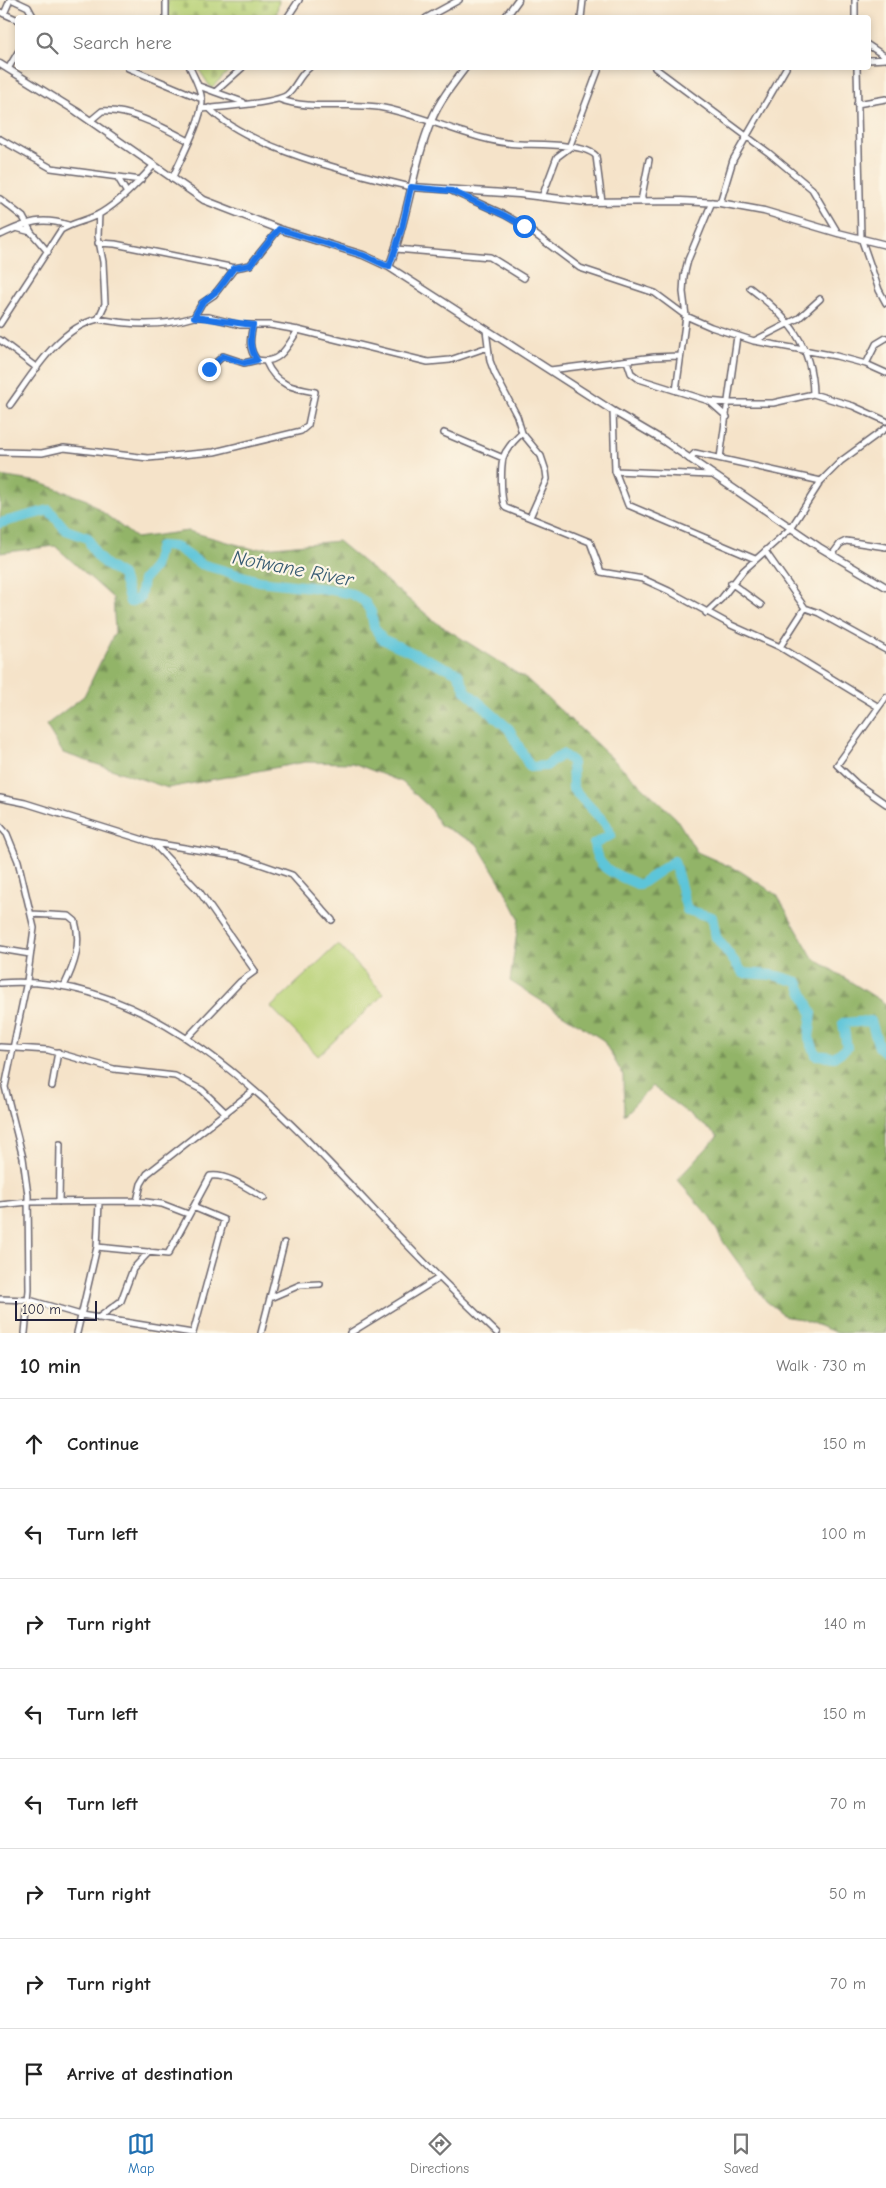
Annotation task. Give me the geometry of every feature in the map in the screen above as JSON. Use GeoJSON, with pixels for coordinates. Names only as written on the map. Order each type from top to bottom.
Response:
{"type":"FeatureCollection","features":[{"type":"Feature","properties":{"kind":"street"},"geometry":{"type":"LineString","coordinates":[[15,19],[2,13],[12,0],[28,7],[32,15]]}},
{"type":"Feature","properties":{"kind":"street"},"geometry":{"type":"LineString","coordinates":[[166,0],[166,15]]}},
{"type":"Feature","properties":{"kind":"street"},"geometry":{"type":"LineString","coordinates":[[289,15],[299,0]]}},
{"type":"Feature","properties":{"kind":"street"},"geometry":{"type":"LineString","coordinates":[[433,15],[459,0]]}},
{"type":"Feature","properties":{"kind":"street"},"geometry":{"type":"LineString","coordinates":[[507,15],[518,0]]}},
{"type":"Feature","properties":{"kind":"street"},"geometry":{"type":"LineString","coordinates":[[581,15],[582,0]]}},
{"type":"Feature","properties":{"kind":"street"},"geometry":{"type":"LineString","coordinates":[[854,0],[855,15]]}},
{"type":"Feature","properties":{"kind":"street"},"geometry":{"type":"LineString","coordinates":[[871,47],[886,58]]}},
{"type":"Feature","properties":{"kind":"street"},"geometry":{"type":"LineString","coordinates":[[8,69],[15,57]]}},
{"type":"Feature","properties":{"kind":"street"},"geometry":{"type":"LineString","coordinates":[[871,60],[886,58]]}},
{"type":"Feature","properties":{"kind":"street"},"geometry":{"type":"LineString","coordinates":[[0,64],[90,121],[204,200],[279,229],[363,255],[389,267],[689,459],[790,528],[886,587]]}},
{"type":"Feature","properties":{"kind":"street"},"geometry":{"type":"LineString","coordinates":[[133,70],[202,99]]}},
{"type":"Feature","properties":{"kind":"street"},"geometry":{"type":"LineString","coordinates":[[172,178],[201,109],[202,99],[199,86],[191,70]]}},
{"type":"Feature","properties":{"kind":"street"},"geometry":{"type":"LineString","coordinates":[[215,92],[240,70]]}},
{"type":"Feature","properties":{"kind":"street"},"geometry":{"type":"LineString","coordinates":[[279,99],[292,89],[306,70]]}},
{"type":"Feature","properties":{"kind":"street"},"geometry":{"type":"LineString","coordinates":[[389,267],[396,249],[411,187],[431,121],[446,94],[464,70]]}},
{"type":"Feature","properties":{"kind":"street"},"geometry":{"type":"LineString","coordinates":[[542,197],[556,157],[569,148],[598,70]]}},
{"type":"Feature","properties":{"kind":"street"},"geometry":{"type":"LineString","coordinates":[[658,70],[746,136],[812,189],[838,233]]}},
{"type":"Feature","properties":{"kind":"street"},"geometry":{"type":"LineString","coordinates":[[720,203],[732,160],[785,70]]}},
{"type":"Feature","properties":{"kind":"street"},"geometry":{"type":"LineString","coordinates":[[857,70],[861,238],[879,290],[886,303]]}},
{"type":"Feature","properties":{"kind":"street"},"geometry":{"type":"LineString","coordinates":[[199,86],[246,103]]}},
{"type":"Feature","properties":{"kind":"street"},"geometry":{"type":"LineString","coordinates":[[201,109],[279,99],[299,104],[379,107],[486,138],[518,144],[531,143],[590,151],[596,156],[602,202]]}},
{"type":"Feature","properties":{"kind":"street"},"geometry":{"type":"LineString","coordinates":[[858,104],[886,100]]}},
{"type":"Feature","properties":{"kind":"street"},"geometry":{"type":"LineString","coordinates":[[209,108],[223,122],[253,138],[332,166],[411,187],[602,202],[712,202],[764,211],[886,245]]}},
{"type":"Feature","properties":{"kind":"street"},"geometry":{"type":"LineString","coordinates":[[90,121],[102,111],[116,112],[148,122],[189,141]]}},
{"type":"Feature","properties":{"kind":"street"},"geometry":{"type":"LineString","coordinates":[[0,140],[51,168],[141,180]]}},
{"type":"Feature","properties":{"kind":"street"},"geometry":{"type":"LineString","coordinates":[[641,202],[649,160]]}},
{"type":"Feature","properties":{"kind":"street"},"geometry":{"type":"LineString","coordinates":[[0,324],[48,252],[57,234],[68,225],[99,214],[127,193],[154,166]]}},
{"type":"Feature","properties":{"kind":"street"},"geometry":{"type":"LineString","coordinates":[[118,178],[127,193]]}},
{"type":"Feature","properties":{"kind":"street"},"geometry":{"type":"LineString","coordinates":[[452,191],[524,226],[580,268],[655,293],[686,316],[754,341],[836,356],[866,364],[886,373]]}},
{"type":"Feature","properties":{"kind":"street"},"geometry":{"type":"LineString","coordinates":[[0,199],[16,210],[48,252]]}},
{"type":"Feature","properties":{"kind":"street"},"geometry":{"type":"LineString","coordinates":[[676,391],[679,356],[686,316],[683,292],[684,276],[688,260],[712,202]]}},
{"type":"Feature","properties":{"kind":"street"},"geometry":{"type":"LineString","coordinates":[[98,319],[104,304],[103,262],[98,243],[99,214]]}},
{"type":"Feature","properties":{"kind":"street"},"geometry":{"type":"LineString","coordinates":[[0,235],[26,223],[41,220],[68,225]]}},
{"type":"Feature","properties":{"kind":"street"},"geometry":{"type":"LineString","coordinates":[[16,228],[31,232]]}},
{"type":"Feature","properties":{"kind":"street"},"geometry":{"type":"LineString","coordinates":[[98,243],[115,244],[234,268],[250,265],[279,229]]}},
{"type":"Feature","properties":{"kind":"street"},"geometry":{"type":"LineString","coordinates":[[396,249],[490,257],[524,278]]}},
{"type":"Feature","properties":{"kind":"street"},"geometry":{"type":"LineString","coordinates":[[194,317],[202,303],[218,290],[234,268]]}},
{"type":"Feature","properties":{"kind":"street"},"geometry":{"type":"LineString","coordinates":[[750,288],[776,308],[789,324],[806,351],[813,380],[813,394]]}},
{"type":"Feature","properties":{"kind":"street"},"geometry":{"type":"LineString","coordinates":[[754,341],[789,324],[820,299]]}},
{"type":"Feature","properties":{"kind":"street"},"geometry":{"type":"LineString","coordinates":[[10,405],[37,368],[76,327],[98,319],[146,326],[194,317],[298,330],[428,362],[450,360],[488,347]]}},
{"type":"Feature","properties":{"kind":"street"},"geometry":{"type":"LineString","coordinates":[[253,325],[250,342],[257,360]]}},
{"type":"Feature","properties":{"kind":"street"},"geometry":{"type":"LineString","coordinates":[[209,369],[223,356],[244,363],[257,360],[266,362],[279,358],[298,330]]}},
{"type":"Feature","properties":{"kind":"street"},"geometry":{"type":"LineString","coordinates":[[486,330],[495,374],[518,416],[522,433],[541,456],[547,476],[530,518]]}},
{"type":"Feature","properties":{"kind":"street"},"geometry":{"type":"LineString","coordinates":[[720,458],[737,336]]}},
{"type":"Feature","properties":{"kind":"street"},"geometry":{"type":"LineString","coordinates":[[866,364],[876,344],[886,338]]}},
{"type":"Feature","properties":{"kind":"street"},"geometry":{"type":"LineString","coordinates":[[0,340],[37,368]]}},
{"type":"Feature","properties":{"kind":"street"},"geometry":{"type":"LineString","coordinates":[[550,370],[679,356]]}},
{"type":"Feature","properties":{"kind":"street"},"geometry":{"type":"LineString","coordinates":[[627,361],[631,373],[639,379],[709,401],[773,403],[813,394],[853,406],[886,421]]}},
{"type":"Feature","properties":{"kind":"street"},"geometry":{"type":"LineString","coordinates":[[0,452],[42,453],[64,448],[148,458],[214,452],[301,430],[308,425],[315,392],[282,384],[270,371],[266,362]]}},
{"type":"Feature","properties":{"kind":"street"},"geometry":{"type":"LineString","coordinates":[[709,401],[727,417]]}},
{"type":"Feature","properties":{"kind":"street"},"geometry":{"type":"LineString","coordinates":[[613,411],[615,471],[625,499],[631,507],[755,560]]}},
{"type":"Feature","properties":{"kind":"street"},"geometry":{"type":"LineString","coordinates":[[706,613],[721,599],[731,584],[790,528],[821,481],[841,461],[886,428]]}},
{"type":"Feature","properties":{"kind":"street"},"geometry":{"type":"LineString","coordinates":[[444,433],[503,458]]}},
{"type":"Feature","properties":{"kind":"street"},"geometry":{"type":"LineString","coordinates":[[522,433],[511,444],[503,458],[501,496],[503,506],[590,542],[601,572],[643,579],[669,591],[706,613],[780,647],[877,706]]}},
{"type":"Feature","properties":{"kind":"street"},"geometry":{"type":"LineString","coordinates":[[689,459],[695,453],[821,481]]}},
{"type":"Feature","properties":{"kind":"street"},"geometry":{"type":"LineString","coordinates":[[615,471],[711,475]]}},
{"type":"Feature","properties":{"kind":"street"},"geometry":{"type":"LineString","coordinates":[[832,555],[840,544],[846,541],[886,547]]}},
{"type":"Feature","properties":{"kind":"street"},"geometry":{"type":"LineString","coordinates":[[765,551],[805,608],[819,613],[886,650]]}},
{"type":"Feature","properties":{"kind":"street"},"geometry":{"type":"LineString","coordinates":[[731,584],[761,605]]}},
{"type":"Feature","properties":{"kind":"street"},"geometry":{"type":"LineString","coordinates":[[780,647],[805,608]]}},
{"type":"Feature","properties":{"kind":"street"},"geometry":{"type":"LineString","coordinates":[[885,700],[877,706],[837,766],[857,784],[886,804]]}},
{"type":"Feature","properties":{"kind":"street"},"geometry":{"type":"LineString","coordinates":[[0,798],[25,803],[153,843],[240,857],[292,875],[332,920]]}},
{"type":"Feature","properties":{"kind":"street"},"geometry":{"type":"LineString","coordinates":[[0,826],[7,834],[15,853],[34,928],[27,981],[5,1087],[23,1158],[28,1202],[29,1300],[26,1333]]}},
{"type":"Feature","properties":{"kind":"street"},"geometry":{"type":"LineString","coordinates":[[153,843],[199,891],[255,971],[240,982],[188,1037]]}},
{"type":"Feature","properties":{"kind":"street"},"geometry":{"type":"LineString","coordinates":[[32,914],[70,916],[75,921],[77,953],[72,971],[64,986]]}},
{"type":"Feature","properties":{"kind":"street"},"geometry":{"type":"LineString","coordinates":[[0,949],[30,954]]}},
{"type":"Feature","properties":{"kind":"street"},"geometry":{"type":"LineString","coordinates":[[0,983],[27,981],[64,986],[117,1003],[161,1022],[188,1037],[290,1123],[440,1278],[497,1333]]}},
{"type":"Feature","properties":{"kind":"street"},"geometry":{"type":"LineString","coordinates":[[0,1047],[58,1052],[114,1069],[183,1078],[202,1090],[226,1112]]}},
{"type":"Feature","properties":{"kind":"street"},"geometry":{"type":"LineString","coordinates":[[52,1086],[58,1052]]}},
{"type":"Feature","properties":{"kind":"street"},"geometry":{"type":"LineString","coordinates":[[136,1201],[140,1184],[147,1174],[254,1091]]}},
{"type":"Feature","properties":{"kind":"street"},"geometry":{"type":"LineString","coordinates":[[59,1202],[60,1144]]}},
{"type":"Feature","properties":{"kind":"street"},"geometry":{"type":"LineString","coordinates":[[97,1247],[165,1254],[170,1252],[208,1178],[214,1175],[238,1183],[264,1198]]}},
{"type":"Feature","properties":{"kind":"street"},"geometry":{"type":"LineString","coordinates":[[0,1205],[28,1202],[136,1201],[162,1204],[188,1214]]}},
{"type":"Feature","properties":{"kind":"street"},"geometry":{"type":"LineString","coordinates":[[77,1333],[97,1247],[99,1202]]}},
{"type":"Feature","properties":{"kind":"street"},"geometry":{"type":"LineString","coordinates":[[0,1299],[29,1300],[81,1315],[190,1333],[224,1220],[192,1207]]}},
{"type":"Feature","properties":{"kind":"street"},"geometry":{"type":"LineString","coordinates":[[260,1333],[284,1243]]}},
{"type":"Feature","properties":{"kind":"street"},"geometry":{"type":"LineString","coordinates":[[98,1318],[121,1301],[133,1269],[149,1252]]}},
{"type":"Feature","properties":{"kind":"street"},"geometry":{"type":"LineString","coordinates":[[348,1333],[440,1278]]}},
{"type":"Feature","properties":{"kind":"street"},"geometry":{"type":"LineString","coordinates":[[270,1298],[300,1285],[320,1284]]}},
{"type":"Feature","properties":{"kind":"green space"},"geometry":{"type":"Polygon","coordinates":[[[168,0],[279,0],[276,15],[166,15],[168,0]]]}},
{"type":"Feature","properties":{"kind":"green space"},"geometry":{"type":"Polygon","coordinates":[[[199,70],[230,70],[211,88],[199,70]]]}},
{"type":"Feature","properties":{"kind":"green space"},"geometry":{"type":"Polygon","coordinates":[[[0,476],[38,482],[87,500],[136,538],[188,531],[253,549],[338,541],[437,623],[529,681],[676,818],[697,852],[740,871],[777,895],[813,958],[886,1004],[886,1333],[837,1333],[802,1319],[787,1317],[766,1301],[724,1243],[709,1216],[677,1180],[718,1136],[652,1086],[624,1115],[623,1075],[603,1040],[510,981],[519,918],[502,885],[477,844],[440,825],[429,807],[402,782],[353,763],[305,762],[168,788],[63,753],[46,725],[84,696],[115,632],[113,598],[55,546],[0,553],[0,476]]]}},
{"type":"Feature","properties":{"kind":"green space"},"geometry":{"type":"Polygon","coordinates":[[[338,944],[384,994],[318,1056],[271,1007],[338,944]]]}},
{"type":"Feature","properties":{"kind":"waterway","name":"Notwane River"},"geometry":{"type":"LineString","coordinates":[[0,523],[49,510],[66,530],[88,538],[101,560],[122,575],[130,602],[140,598],[143,580],[154,567],[160,546],[176,547],[201,564],[259,581],[327,589],[352,594],[364,601],[371,612],[374,627],[382,639],[458,673],[466,691],[509,729],[530,767],[546,766],[562,754],[572,761],[573,789],[605,823],[611,835],[594,844],[596,853],[603,866],[639,885],[674,861],[687,910],[712,917],[716,937],[743,973],[774,975],[798,982],[812,1013],[809,1038],[816,1055],[834,1057],[847,1048],[843,1023],[871,1021],[879,1047],[886,1053]]}},
{"type":"Feature","properties":{"kind":"route"},"geometry":{"type":"LineString","coordinates":[[209,369],[223,356],[244,363],[257,360],[250,342],[253,325],[240,325],[209,317],[194,317],[202,303],[214,295],[234,268],[250,265],[279,229],[363,255],[389,267],[402,228],[411,187],[452,191],[484,204],[524,226]]}}]}
